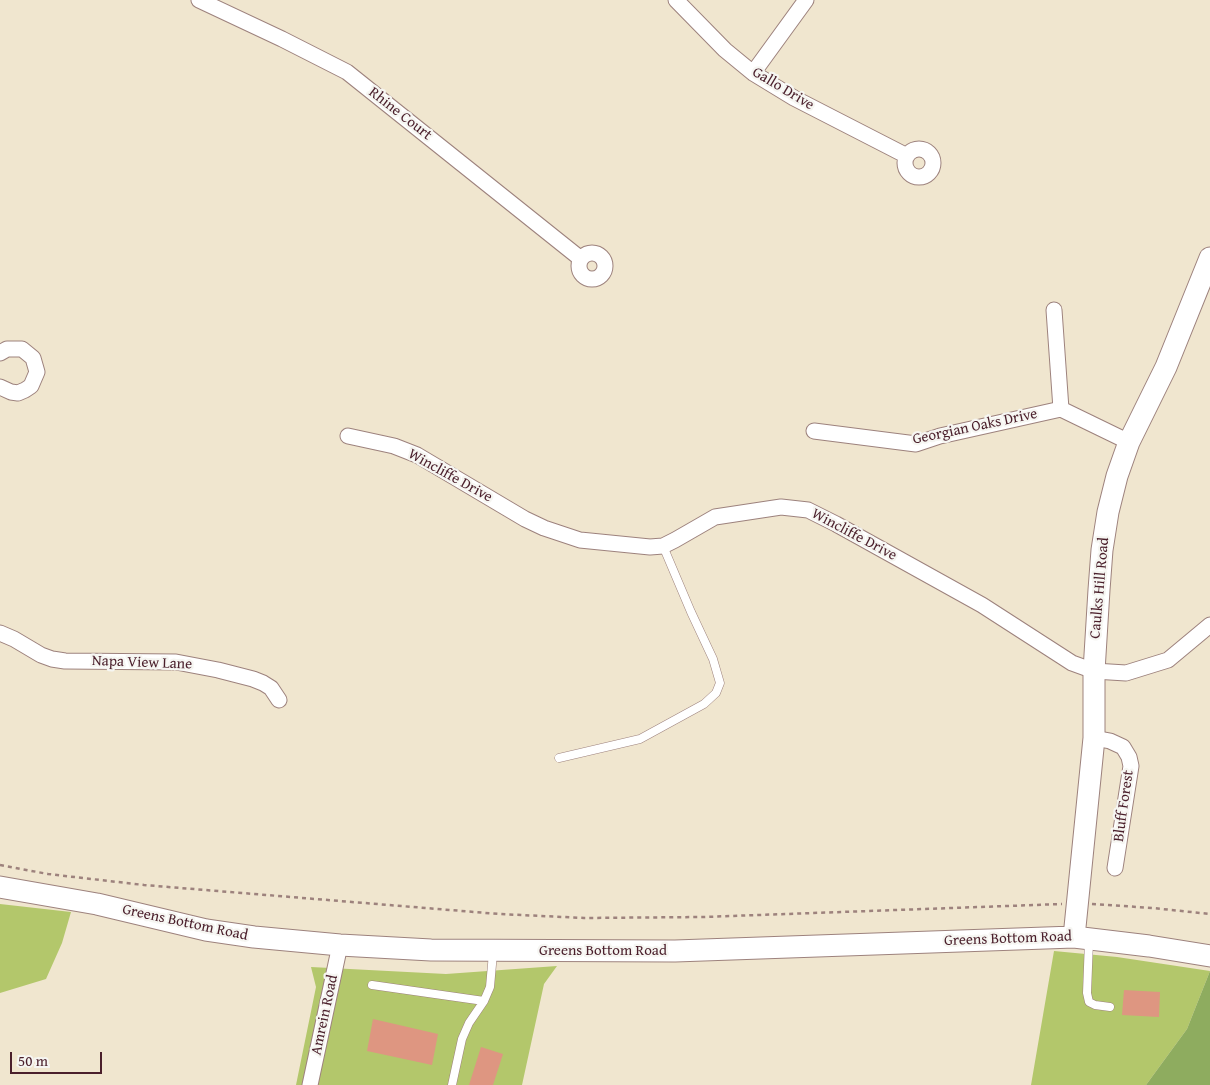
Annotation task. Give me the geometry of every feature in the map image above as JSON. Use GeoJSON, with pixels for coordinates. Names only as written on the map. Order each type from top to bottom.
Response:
{"type":"FeatureCollection","features":[{"type":"Feature","properties":{"kind":"street","name":"Rhine Court"},"geometry":{"type":"LineString","coordinates":[[199,0],[282,38],[347,72],[580,259]]}},
{"type":"Feature","properties":{"kind":"street","name":"Gallo Drive"},"geometry":{"type":"LineString","coordinates":[[676,0],[725,50],[753,73],[794,98],[907,156]]}},
{"type":"Feature","properties":{"kind":"street"},"geometry":{"type":"LineString","coordinates":[[753,73],[806,0]]}},
{"type":"Feature","properties":{"kind":"street","name":"Caulks Hill Road"},"geometry":{"type":"LineString","coordinates":[[1082,938],[1077,903],[1094,738],[1094,671],[1102,550],[1108,512],[1117,476],[1129,442],[1166,367],[1210,258]]}},
{"type":"Feature","properties":{"kind":"street"},"geometry":{"type":"LineString","coordinates":[[1054,310],[1061,409],[1129,442]]}},
{"type":"Feature","properties":{"kind":"street"},"geometry":{"type":"LineString","coordinates":[[0,353],[7,349],[22,349],[33,358],[37,372],[31,386],[18,393],[10,392],[0,387]]}},
{"type":"Feature","properties":{"kind":"street","name":"Georgian Oaks Drive"},"geometry":{"type":"LineString","coordinates":[[814,431],[916,444],[940,436],[1061,409]]}},
{"type":"Feature","properties":{"kind":"street","name":"Wincliffe Drive"},"geometry":{"type":"LineString","coordinates":[[348,436],[394,446],[416,455],[544,528],[580,540],[650,548],[663,546],[715,517],[781,507],[808,510],[982,605],[1072,663],[1094,671],[1126,673],[1168,660],[1210,625]]}},
{"type":"Feature","properties":{"kind":"street","name":"Napa View Lane"},"geometry":{"type":"LineString","coordinates":[[0,633],[52,659],[65,661],[176,662],[218,670],[263,683],[271,688],[280,700]]}},
{"type":"Feature","properties":{"kind":"street","name":"Bluff Forest"},"geometry":{"type":"LineString","coordinates":[[1094,738],[1110,740],[1123,746],[1131,766],[1115,868]]}},
{"type":"Feature","properties":{"kind":"street","name":"Greens Bottom Road"},"geometry":{"type":"LineString","coordinates":[[0,887],[97,904],[206,930],[254,937],[340,945],[493,951],[674,950],[1082,938],[1210,956]]}},
{"type":"Feature","properties":{"kind":"street","name":"Amrein Road"},"geometry":{"type":"LineString","coordinates":[[310,1085],[340,945]]}},
{"type":"Feature","properties":{"kind":"lane"},"geometry":{"type":"LineString","coordinates":[[559,758],[640,739],[704,704],[716,693],[720,683],[713,659],[690,612],[663,546]]}},
{"type":"Feature","properties":{"kind":"lane"},"geometry":{"type":"LineString","coordinates":[[1082,938],[1086,993],[1089,1002],[1095,1005],[1110,1006]]}},
{"type":"Feature","properties":{"kind":"lane"},"geometry":{"type":"LineString","coordinates":[[452,1085],[462,1039],[490,987],[493,951]]}},
{"type":"Feature","properties":{"kind":"lane"},"geometry":{"type":"LineString","coordinates":[[372,985],[484,1001]]}},
{"type":"Feature","properties":{"kind":"path"},"geometry":{"type":"LineString","coordinates":[[0,864],[48,874],[144,885],[499,914],[584,918],[703,917],[1077,903],[1210,914]]}},
{"type":"Feature","properties":{"kind":"green space"},"geometry":{"type":"Polygon","coordinates":[[[0,904],[71,912],[62,943],[46,979],[0,993],[0,904]]]}},
{"type":"Feature","properties":{"kind":"green space"},"geometry":{"type":"Polygon","coordinates":[[[1054,951],[1117,957],[1210,971],[1187,1029],[1146,1085],[1031,1085],[1054,951]]]}},
{"type":"Feature","properties":{"kind":"green space"},"geometry":{"type":"Polygon","coordinates":[[[557,966],[544,984],[522,1085],[296,1085],[316,987],[311,967],[446,974],[557,966]]]}},
{"type":"Feature","properties":{"kind":"green space"},"geometry":{"type":"Polygon","coordinates":[[[1210,971],[1210,1085],[1146,1085],[1187,1029],[1210,971]]]}},
{"type":"Feature","properties":{"kind":"building"},"geometry":{"type":"Polygon","coordinates":[[[1124,990],[1160,992],[1159,1017],[1122,1015],[1124,990]]]}},
{"type":"Feature","properties":{"kind":"building"},"geometry":{"type":"Polygon","coordinates":[[[373,1019],[438,1034],[432,1065],[367,1051],[373,1019]]]}},
{"type":"Feature","properties":{"kind":"building"},"geometry":{"type":"Polygon","coordinates":[[[481,1047],[503,1054],[493,1085],[469,1085],[481,1047]]]}}]}
